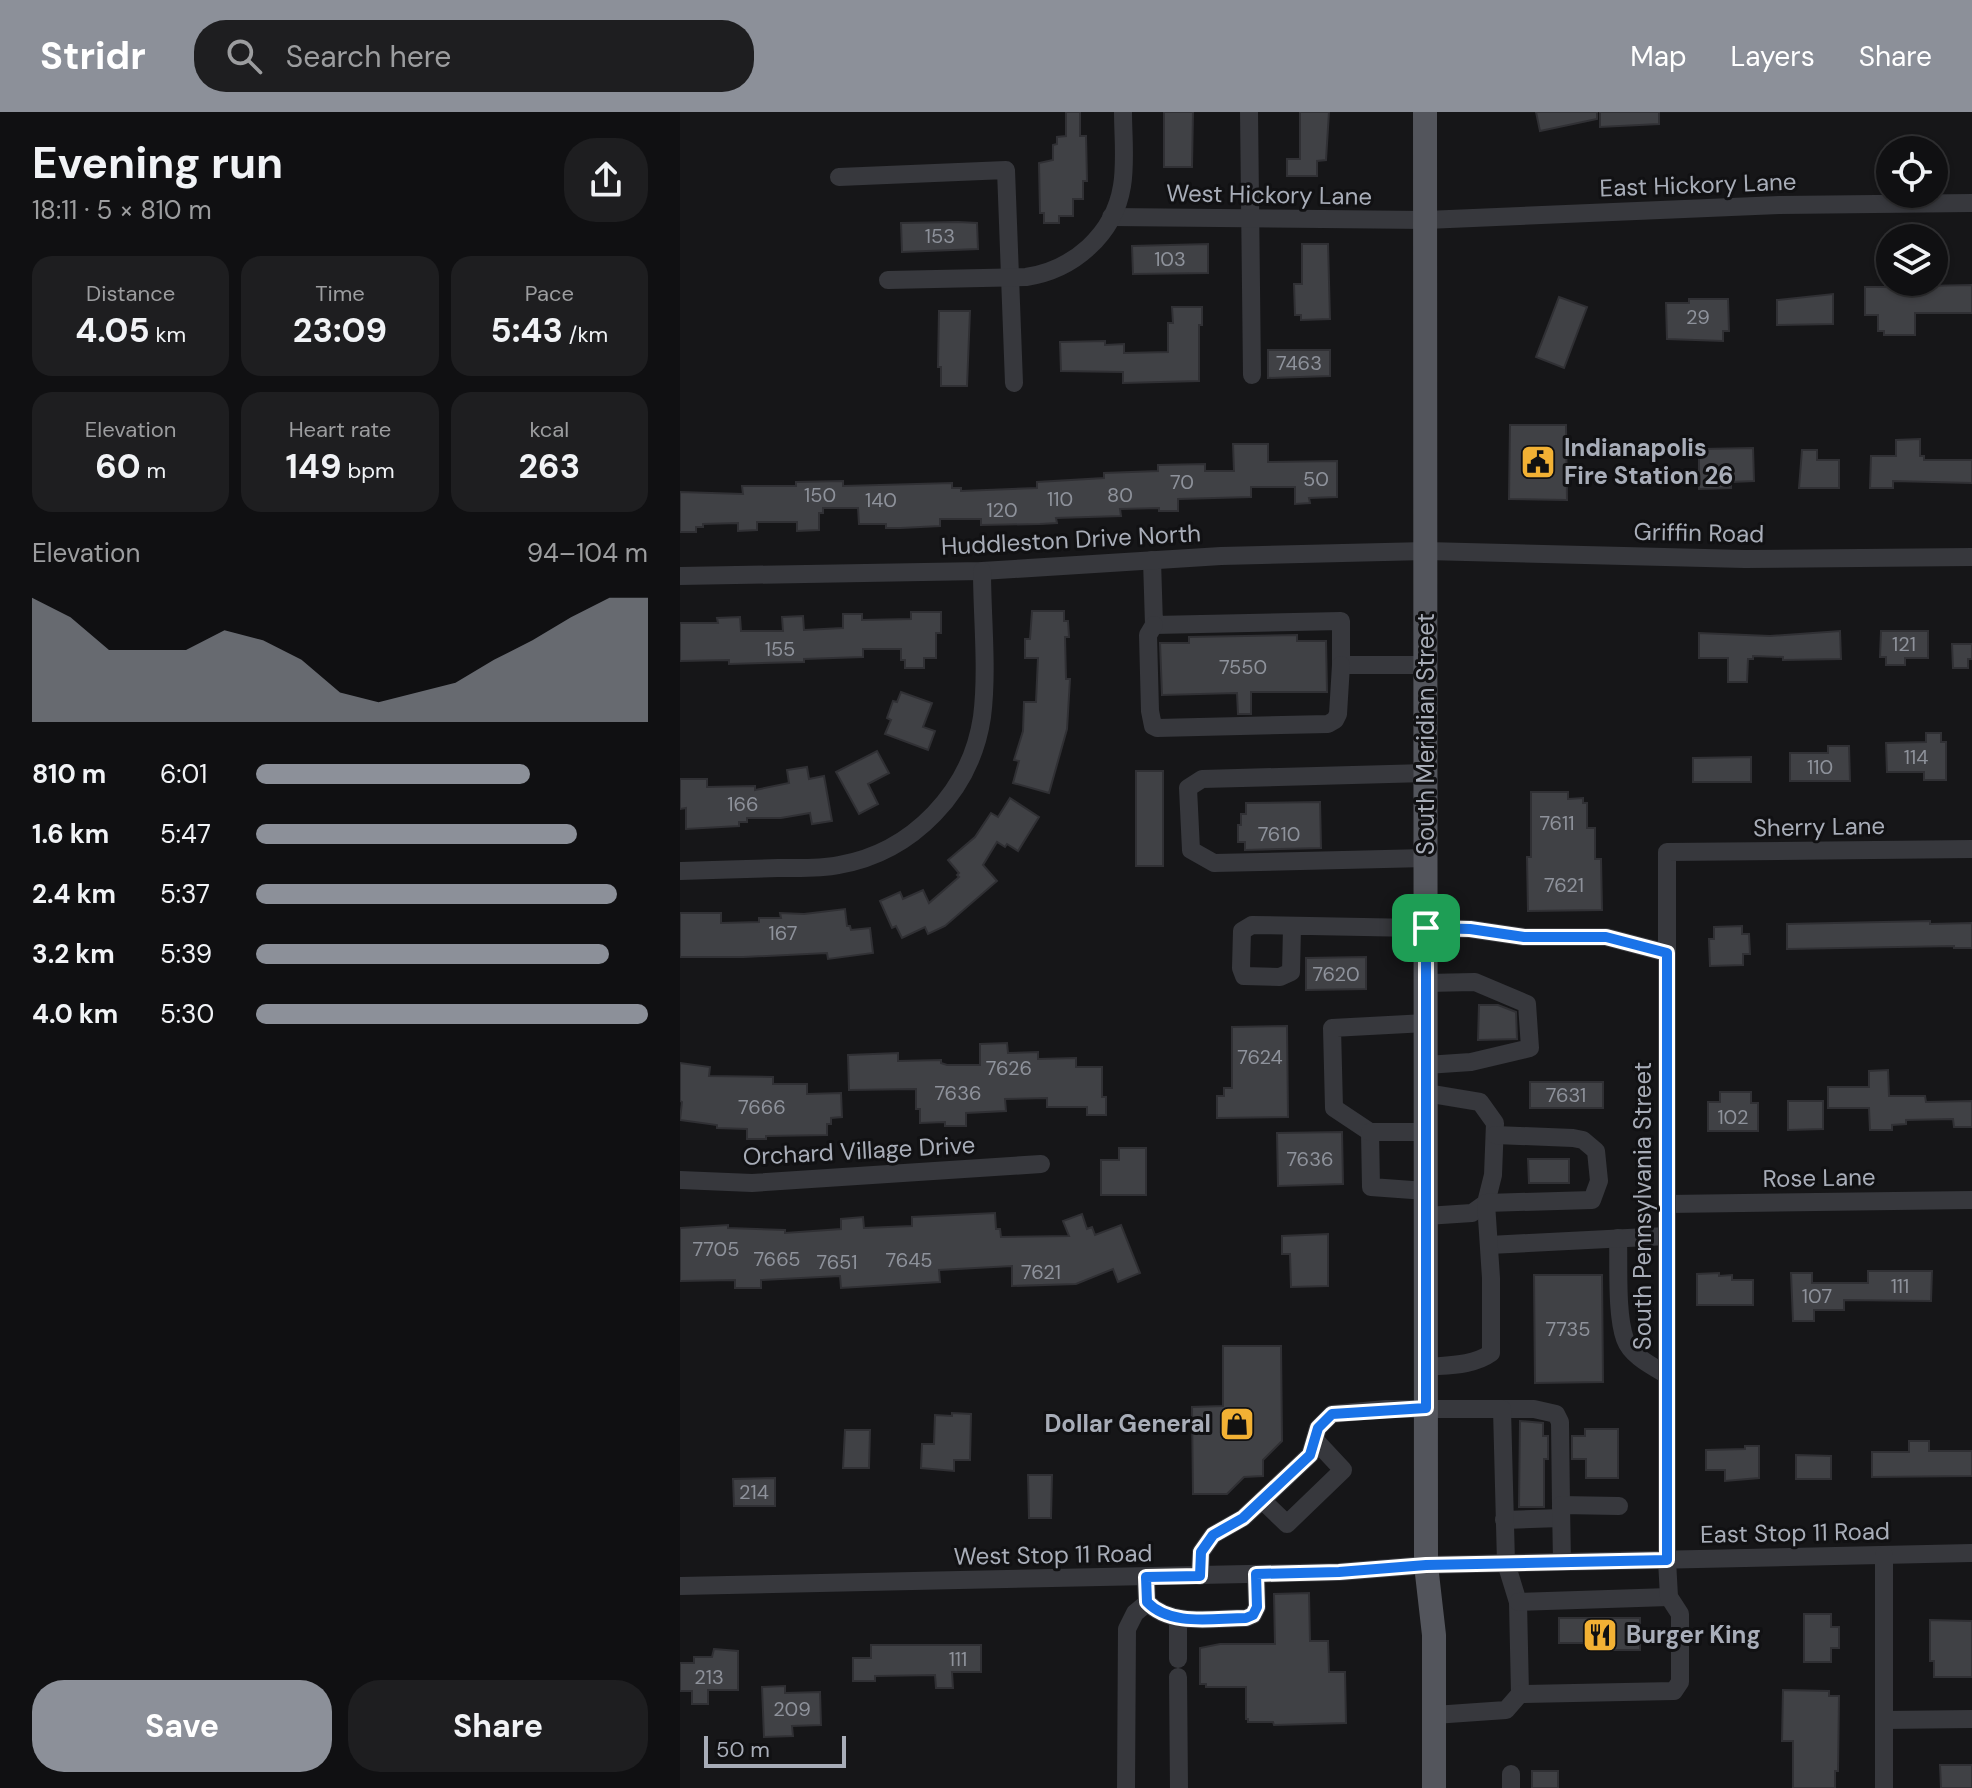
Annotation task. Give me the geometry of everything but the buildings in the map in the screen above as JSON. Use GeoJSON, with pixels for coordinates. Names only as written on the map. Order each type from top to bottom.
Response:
{"type":"FeatureCollection","features":[{"type":"Feature","properties":{"kind":"main road","name":"South Meridian Street"},"geometry":{"type":"LineString","coordinates":[[1425,112],[1426,1565],[1434,1635],[1434,1788]]}},
{"type":"Feature","properties":{"kind":"street"},"geometry":{"type":"LineString","coordinates":[[888,280],[1010,278],[1043,275],[1068,264],[1096,240],[1111,217],[1120,193],[1123,112]]}},
{"type":"Feature","properties":{"kind":"street"},"geometry":{"type":"LineString","coordinates":[[1249,112],[1252,375]]}},
{"type":"Feature","properties":{"kind":"street"},"geometry":{"type":"LineString","coordinates":[[839,177],[1006,170],[1014,383]]}},
{"type":"Feature","properties":{"kind":"street","name":"East Hickory Lane"},"geometry":{"type":"LineString","coordinates":[[1426,220],[1779,205],[1972,203]]}},
{"type":"Feature","properties":{"kind":"street","name":"West Hickory Lane"},"geometry":{"type":"LineString","coordinates":[[1111,217],[1426,220]]}},
{"type":"Feature","properties":{"kind":"street","name":"Griffin Road"},"geometry":{"type":"LineString","coordinates":[[1426,551],[1745,559],[1972,557]]}},
{"type":"Feature","properties":{"kind":"street","name":"Huddleston Drive North"},"geometry":{"type":"LineString","coordinates":[[680,576],[982,571],[1221,556],[1426,551]]}},
{"type":"Feature","properties":{"kind":"street"},"geometry":{"type":"LineString","coordinates":[[1152,560],[1154,625],[1148,635],[1153,726],[1328,724],[1338,714],[1341,621],[1154,625]]}},
{"type":"Feature","properties":{"kind":"street"},"geometry":{"type":"LineString","coordinates":[[680,871],[826,867],[860,861],[900,842],[928,821],[951,795],[975,747],[983,705],[982,571]]}},
{"type":"Feature","properties":{"kind":"street"},"geometry":{"type":"LineString","coordinates":[[1341,665],[1426,665]]}},
{"type":"Feature","properties":{"kind":"street"},"geometry":{"type":"LineString","coordinates":[[1426,773],[1202,779],[1188,788],[1191,850],[1214,863],[1426,858]]}},
{"type":"Feature","properties":{"kind":"street","name":"Sherry Lane"},"geometry":{"type":"LineString","coordinates":[[1667,852],[1972,849]]}},
{"type":"Feature","properties":{"kind":"street","name":"South Pennsylvania Street"},"geometry":{"type":"LineString","coordinates":[[1520,1694],[1674,1691],[1680,1682],[1680,1614],[1669,1597],[1667,1560],[1667,852]]}},
{"type":"Feature","properties":{"kind":"street"},"geometry":{"type":"LineString","coordinates":[[1292,927],[1470,929],[1524,937],[1606,937],[1667,953]]}},
{"type":"Feature","properties":{"kind":"street"},"geometry":{"type":"LineString","coordinates":[[1426,983],[1475,982],[1527,1004],[1530,1048],[1471,1062],[1426,1065]]}},
{"type":"Feature","properties":{"kind":"street"},"geometry":{"type":"LineString","coordinates":[[1426,1023],[1332,1028],[1334,1108],[1370,1132],[1426,1132]]}},
{"type":"Feature","properties":{"kind":"street"},"geometry":{"type":"LineString","coordinates":[[1426,1093],[1480,1102],[1495,1123],[1493,1175],[1486,1203],[1491,1353],[1483,1359],[1463,1364],[1426,1367]]}},
{"type":"Feature","properties":{"kind":"street"},"geometry":{"type":"LineString","coordinates":[[1370,1132],[1371,1187],[1426,1191]]}},
{"type":"Feature","properties":{"kind":"street"},"geometry":{"type":"LineString","coordinates":[[1426,1216],[1472,1213],[1486,1203],[1592,1200],[1598,1189],[1599,1166],[1596,1151],[1591,1145],[1573,1138],[1495,1135]]}},
{"type":"Feature","properties":{"kind":"street","name":"Orchard Village Drive"},"geometry":{"type":"LineString","coordinates":[[680,1180],[752,1183],[1041,1164]]}},
{"type":"Feature","properties":{"kind":"street","name":"Rose Lane"},"geometry":{"type":"LineString","coordinates":[[1667,1204],[1972,1200]]}},
{"type":"Feature","properties":{"kind":"street"},"geometry":{"type":"LineString","coordinates":[[1489,1245],[1667,1236]]}},
{"type":"Feature","properties":{"kind":"street"},"geometry":{"type":"LineString","coordinates":[[1618,1238],[1625,1340],[1635,1353],[1667,1375]]}},
{"type":"Feature","properties":{"kind":"street"},"geometry":{"type":"LineString","coordinates":[[1200,1576],[1201,1552],[1213,1535],[1243,1518],[1310,1455],[1318,1428],[1332,1414],[1426,1408],[1534,1409],[1556,1414],[1560,1422],[1562,1562]]}},
{"type":"Feature","properties":{"kind":"street"},"geometry":{"type":"LineString","coordinates":[[1434,1715],[1506,1710],[1520,1694],[1518,1602],[1506,1563],[1502,1409]]}},
{"type":"Feature","properties":{"kind":"street"},"geometry":{"type":"LineString","coordinates":[[1262,1500],[1287,1524],[1343,1470],[1315,1440]]}},
{"type":"Feature","properties":{"kind":"street"},"geometry":{"type":"LineString","coordinates":[[1504,1520],[1619,1506]]}},
{"type":"Feature","properties":{"kind":"street","name":"East Stop 11 Road"},"geometry":{"type":"LineString","coordinates":[[1426,1565],[1972,1553]]}},
{"type":"Feature","properties":{"kind":"street"},"geometry":{"type":"LineString","coordinates":[[1884,1555],[1884,1788]]}},
{"type":"Feature","properties":{"kind":"street","name":"West Stop 11 Road"},"geometry":{"type":"LineString","coordinates":[[680,1586],[1200,1576],[1339,1572],[1426,1565]]}},
{"type":"Feature","properties":{"kind":"street"},"geometry":{"type":"LineString","coordinates":[[1141,1607],[1178,1619],[1246,1618],[1253,1615],[1257,1607],[1256,1574]]}},
{"type":"Feature","properties":{"kind":"street"},"geometry":{"type":"LineString","coordinates":[[1126,1788],[1127,1629],[1141,1607],[1146,1577]]}},
{"type":"Feature","properties":{"kind":"street"},"geometry":{"type":"LineString","coordinates":[[1518,1602],[1669,1597]]}},
{"type":"Feature","properties":{"kind":"street"},"geometry":{"type":"LineString","coordinates":[[1178,1619],[1179,1788]]}},
{"type":"Feature","properties":{"kind":"street"},"geometry":{"type":"LineString","coordinates":[[1884,1720],[1972,1719]]}},
{"type":"Feature","properties":{"kind":"place","name":"Indianapolis Fire Station 26"},"geometry":{"type":"Point","coordinates":[1538,462]}},
{"type":"Feature","properties":{"kind":"place","name":"Dollar General"},"geometry":{"type":"Point","coordinates":[1237,1424]}},
{"type":"Feature","properties":{"kind":"place","name":"Burger King"},"geometry":{"type":"Point","coordinates":[1600,1635]}},
{"type":"Feature","properties":{"kind":"route"},"geometry":{"type":"LineString","coordinates":[[1426,928],[1470,929],[1524,937],[1606,937],[1667,953],[1667,1560],[1426,1565],[1256,1574],[1257,1607],[1253,1615],[1246,1618],[1176,1619],[1158,1613],[1147,1602],[1146,1577],[1200,1576],[1201,1552],[1213,1535],[1243,1518],[1310,1455],[1318,1428],[1332,1414],[1426,1408],[1426,928]]}}]}
